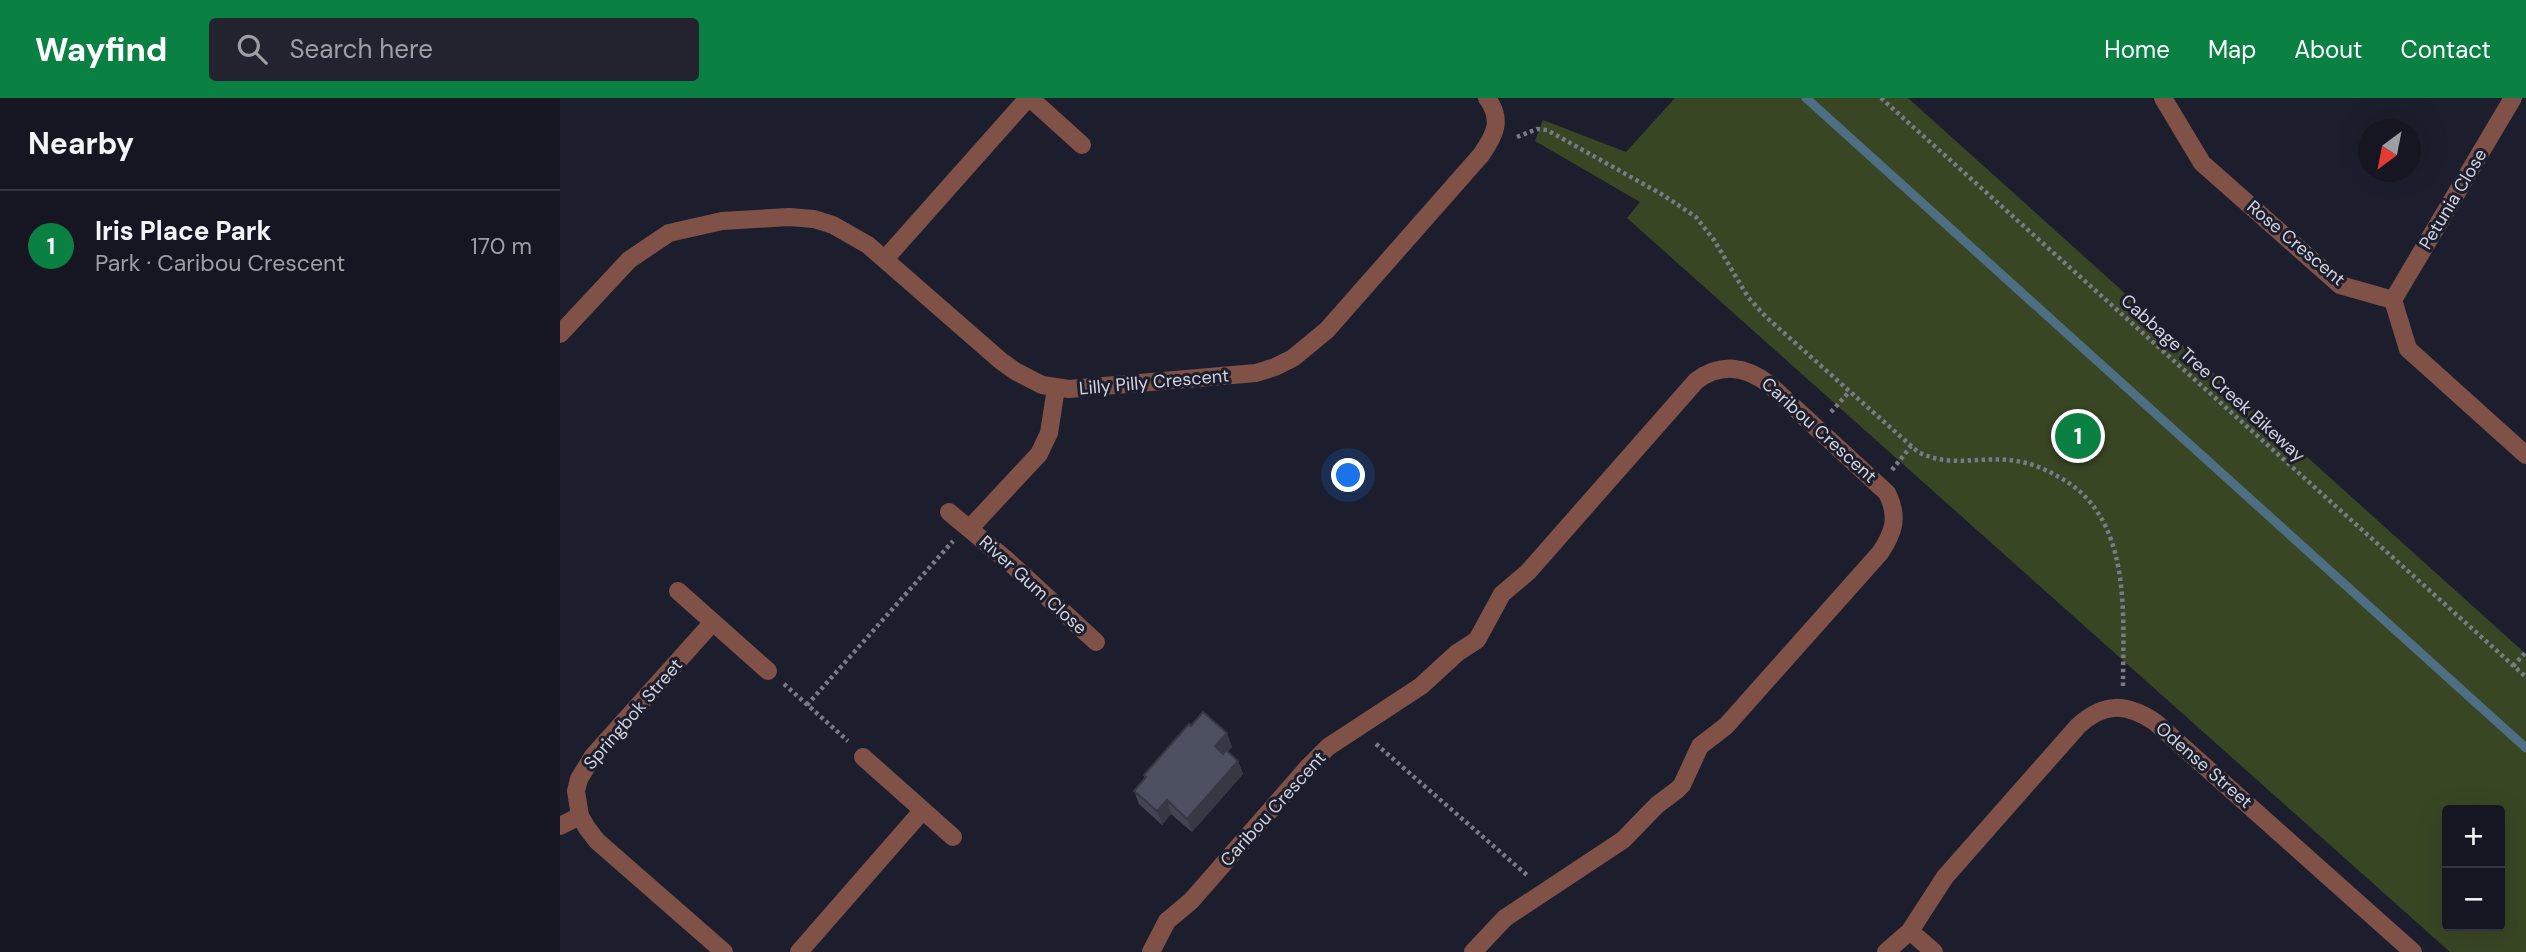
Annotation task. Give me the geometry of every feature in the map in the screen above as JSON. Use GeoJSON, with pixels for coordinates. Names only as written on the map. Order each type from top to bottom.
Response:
{"type":"FeatureCollection","features":[{"type":"Feature","properties":{"kind":"street"},"geometry":{"type":"LineString","coordinates":[[885,259],[1029,98],[1082,145]]}},
{"type":"Feature","properties":{"kind":"street"},"geometry":{"type":"LineString","coordinates":[[1487,98],[1497,118],[1495,133]]}},
{"type":"Feature","properties":{"kind":"street","name":"Rose Crescent"},"geometry":{"type":"LineString","coordinates":[[2163,98],[2202,163],[2340,285],[2393,300]]}},
{"type":"Feature","properties":{"kind":"street","name":"Petunia Close"},"geometry":{"type":"LineString","coordinates":[[2393,300],[2514,98]]}},
{"type":"Feature","properties":{"kind":"street","name":"Lilly Pilly Crescent"},"geometry":{"type":"LineString","coordinates":[[560,334],[629,260],[669,233],[699,225],[789,217],[814,219],[851,234],[885,259],[1008,366],[1030,379],[1056,388],[1099,388],[1243,374],[1275,367],[1293,358],[1327,330],[1481,155],[1495,133]]}},
{"type":"Feature","properties":{"kind":"street"},"geometry":{"type":"LineString","coordinates":[[2393,300],[2409,349],[2526,455]]}},
{"type":"Feature","properties":{"kind":"street","name":"Caribou Crescent"},"geometry":{"type":"LineString","coordinates":[[1152,952],[1172,915],[1191,901],[1328,747],[1421,686],[1457,653],[1477,640],[1502,594],[1528,572],[1704,375],[1726,368],[1749,371],[1887,493],[1895,514],[1895,526],[1880,553],[1726,726],[1700,747],[1677,790],[1657,805],[1611,849],[1506,918],[1473,952]]}},
{"type":"Feature","properties":{"kind":"street","name":"River Gum Close"},"geometry":{"type":"LineString","coordinates":[[970,528],[1039,454],[1045,444],[1056,388]]}},
{"type":"Feature","properties":{"kind":"street","name":"River Gum Close"},"geometry":{"type":"LineString","coordinates":[[950,512],[1096,642]]}},
{"type":"Feature","properties":{"kind":"street"},"geometry":{"type":"LineString","coordinates":[[678,591],[768,671]]}},
{"type":"Feature","properties":{"kind":"street","name":"Springbok Street"},"geometry":{"type":"LineString","coordinates":[[580,816],[576,791],[586,767],[713,622]]}},
{"type":"Feature","properties":{"kind":"street"},"geometry":{"type":"LineString","coordinates":[[1886,952],[1910,932],[1945,877],[2078,726],[2095,713],[2123,708]]}},
{"type":"Feature","properties":{"kind":"street","name":"Odense Street"},"geometry":{"type":"LineString","coordinates":[[2123,708],[2133,710],[2155,722],[2413,952]]}},
{"type":"Feature","properties":{"kind":"street"},"geometry":{"type":"LineString","coordinates":[[863,757],[953,837]]}},
{"type":"Feature","properties":{"kind":"street"},"geometry":{"type":"LineString","coordinates":[[799,952],[923,810]]}},
{"type":"Feature","properties":{"kind":"street"},"geometry":{"type":"LineString","coordinates":[[560,826],[580,816],[597,841],[724,952]]}},
{"type":"Feature","properties":{"kind":"street"},"geometry":{"type":"LineString","coordinates":[[1910,932],[1934,952]]}},
{"type":"Feature","properties":{"kind":"path","name":"Cabbage Tree Creek Bikeway"},"geometry":{"type":"LineString","coordinates":[[1881,98],[2526,677]]}},
{"type":"Feature","properties":{"kind":"path"},"geometry":{"type":"LineString","coordinates":[[1495,133],[1518,137],[1537,129],[1547,130],[1663,195],[1696,217],[1714,240],[1748,297],[1766,317],[1911,446],[1933,459],[1953,462],[1993,459],[2020,461],[2047,471],[2084,493],[2113,540],[2119,566],[2123,708]]}},
{"type":"Feature","properties":{"kind":"path"},"geometry":{"type":"LineString","coordinates":[[1890,473],[1911,446]]}},
{"type":"Feature","properties":{"kind":"path"},"geometry":{"type":"LineString","coordinates":[[807,705],[958,536],[970,528]]}},
{"type":"Feature","properties":{"kind":"path"},"geometry":{"type":"LineString","coordinates":[[2513,666],[2526,652]]}},
{"type":"Feature","properties":{"kind":"path"},"geometry":{"type":"LineString","coordinates":[[768,671],[863,757]]}},
{"type":"Feature","properties":{"kind":"path"},"geometry":{"type":"LineString","coordinates":[[1357,727],[1528,876]]}},
{"type":"Feature","properties":{"kind":"green space"},"geometry":{"type":"Polygon","coordinates":[[[1675,98],[1908,98],[2526,654],[2526,952],[2450,952],[1627,218],[1640,202],[1535,141],[1543,120],[1626,152],[1675,98]]]}},
{"type":"Feature","properties":{"kind":"building"},"geometry":{"type":"Polygon","coordinates":[[[1203,712],[1227,733],[1215,746],[1223,754],[1226,750],[1238,761],[1187,819],[1167,800],[1157,811],[1134,791],[1146,777],[1144,775],[1203,712]]]}},
{"type":"Feature","properties":{"kind":"waterway"},"geometry":{"type":"LineString","coordinates":[[1806,98],[2526,748]]}},
{"type":"Feature","properties":{"kind":"place","name":"Iris Place Park"},"geometry":{"type":"Point","coordinates":[2078,436]}}]}
